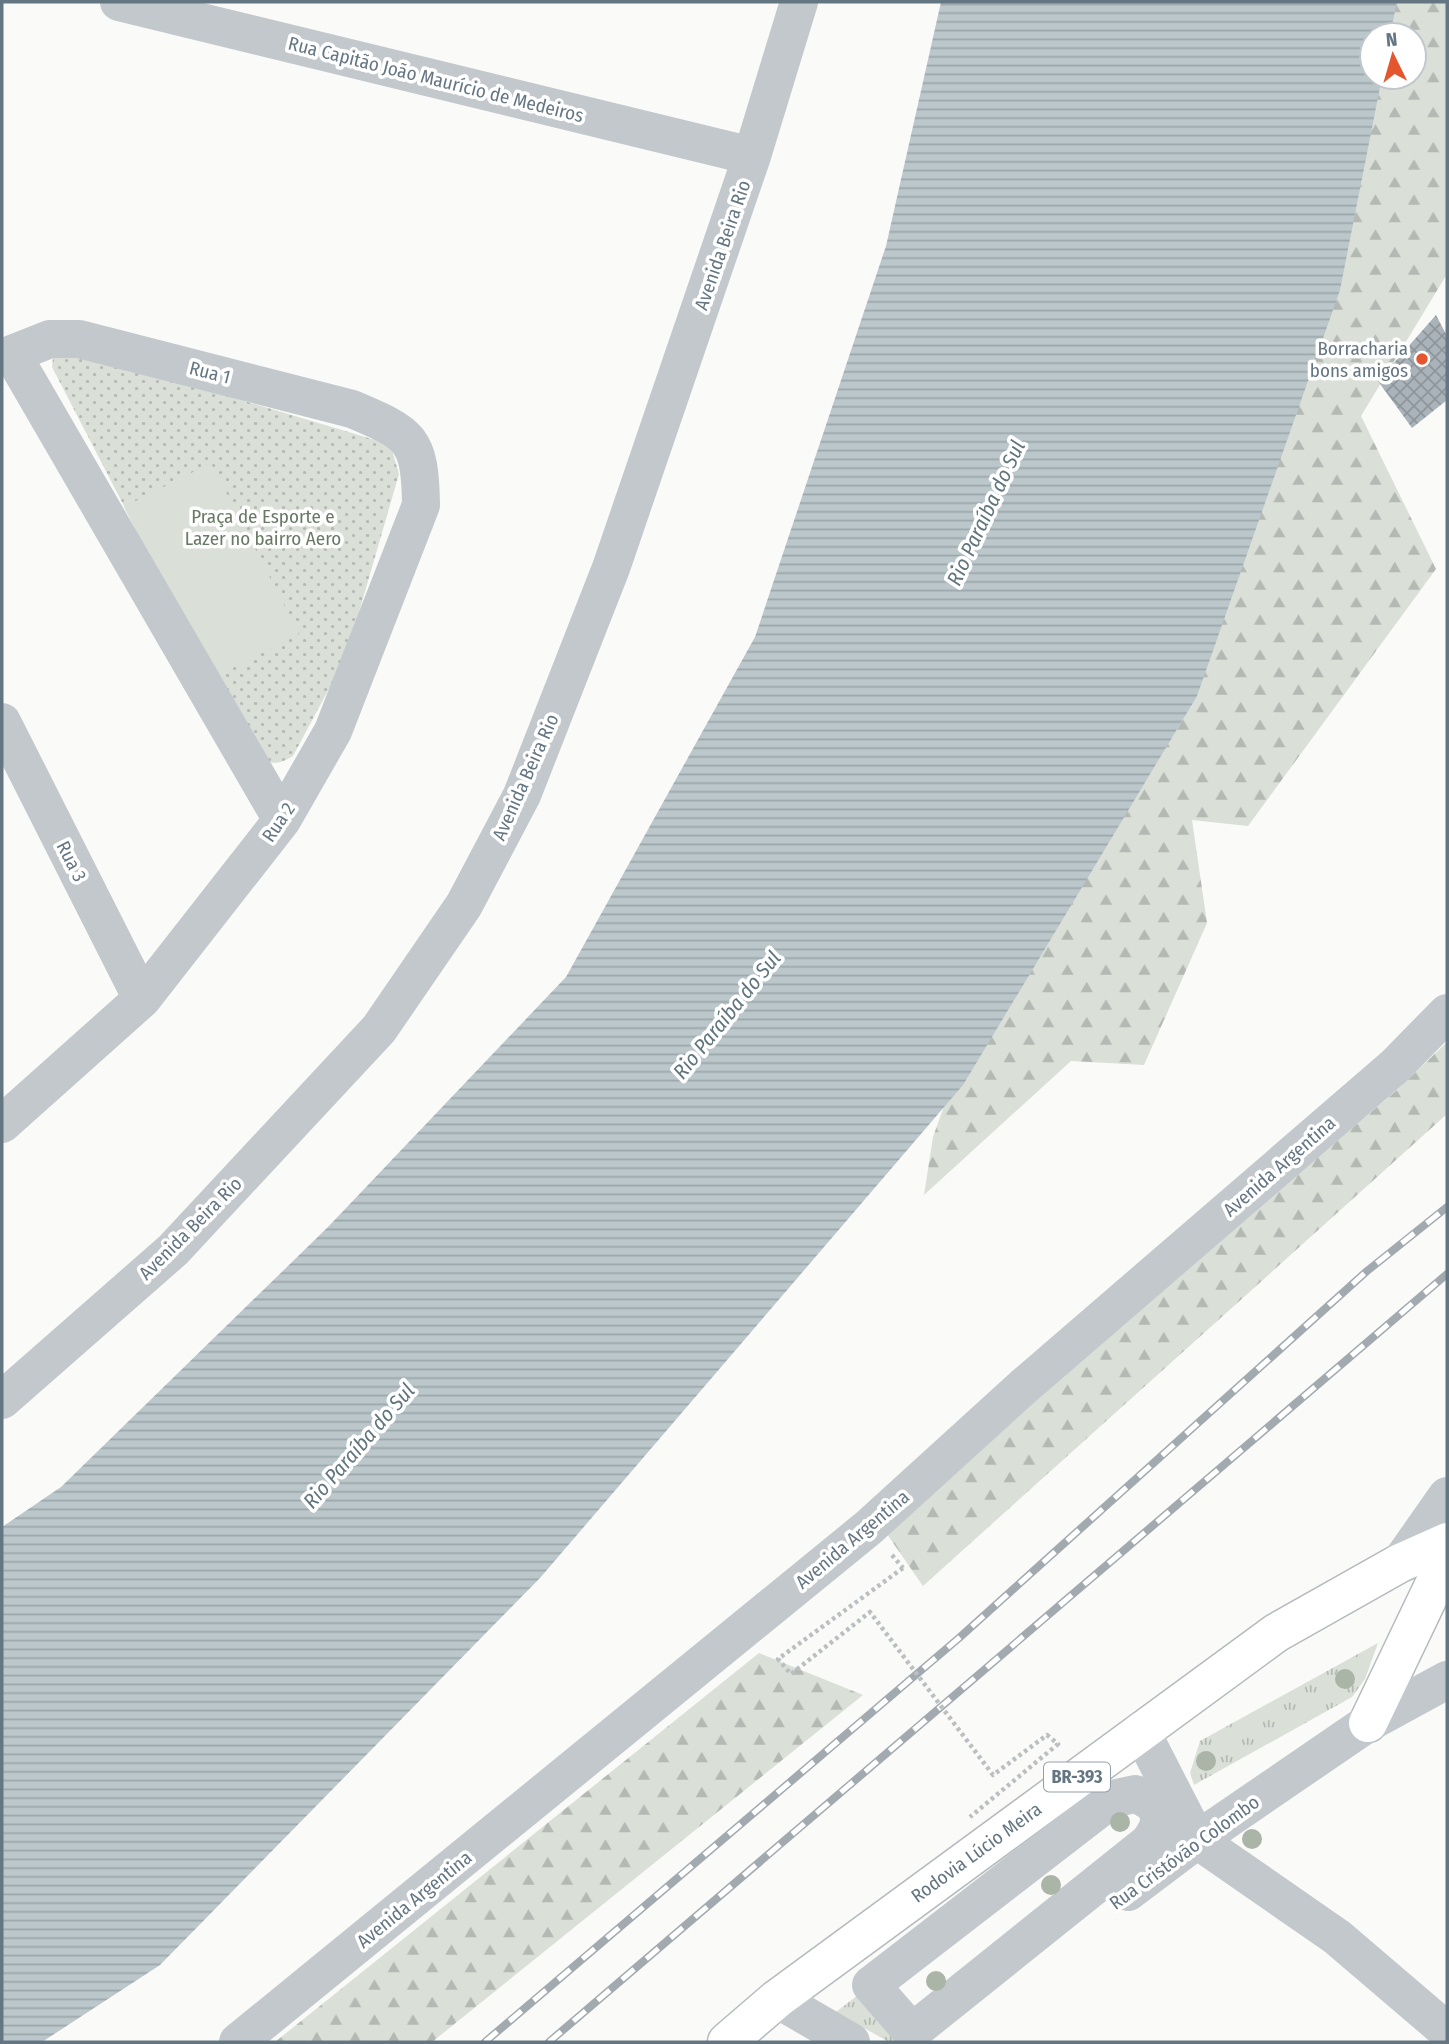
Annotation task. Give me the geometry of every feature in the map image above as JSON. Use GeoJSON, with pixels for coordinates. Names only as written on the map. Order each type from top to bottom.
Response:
{"type":"FeatureCollection","features":[{"type":"Feature","properties":{"kind":"main road","name":"Rodovia Lúcio Meira"},"geometry":{"type":"LineString","coordinates":[[727,2042],[778,1999],[1276,1633],[1401,1563],[1447,1542]]}},
{"type":"Feature","properties":{"kind":"main road"},"geometry":{"type":"LineString","coordinates":[[1367,1723],[1447,1558]]}},
{"type":"Feature","properties":{"kind":"street","name":"Rua Capitão João Maurício de Medeiros"},"geometry":{"type":"LineString","coordinates":[[120,2],[752,156]]}},
{"type":"Feature","properties":{"kind":"street","name":"Avenida Beira Rio"},"geometry":{"type":"LineString","coordinates":[[2,1401],[173,1250],[370,1039],[464,905],[522,795],[611,568],[752,156],[799,2]]}},
{"type":"Feature","properties":{"kind":"street","name":"Rua 1"},"geometry":{"type":"LineString","coordinates":[[7,356],[50,339],[79,339],[352,409],[389,425],[412,443]]}},
{"type":"Feature","properties":{"kind":"street"},"geometry":{"type":"LineString","coordinates":[[7,356],[282,820]]}},
{"type":"Feature","properties":{"kind":"street","name":"Rua 2"},"geometry":{"type":"LineString","coordinates":[[2,1124],[142,999],[282,820],[333,731],[421,505],[421,470],[412,443]]}},
{"type":"Feature","properties":{"kind":"street","name":"Rua 3"},"geometry":{"type":"LineString","coordinates":[[2,722],[142,999]]}},
{"type":"Feature","properties":{"kind":"street","name":"Avenida Argentina"},"geometry":{"type":"LineString","coordinates":[[238,2042],[868,1528],[1023,1387],[1394,1066],[1447,1013]]}},
{"type":"Feature","properties":{"kind":"street"},"geometry":{"type":"LineString","coordinates":[[1401,1563],[1447,1496]]}},
{"type":"Feature","properties":{"kind":"street","name":"Rua Cristóvão Colombo"},"geometry":{"type":"LineString","coordinates":[[932,2042],[1197,1840],[1367,1723],[1447,1680]]}},
{"type":"Feature","properties":{"kind":"street"},"geometry":{"type":"LineString","coordinates":[[1141,1731],[1197,1840],[1337,1937],[1447,2031]]}},
{"type":"Feature","properties":{"kind":"street"},"geometry":{"type":"LineString","coordinates":[[1135,1794],[1155,1805],[1159,1825],[1148,1843],[912,2032],[871,1985],[1112,1799],[1135,1794]]}},
{"type":"Feature","properties":{"kind":"street"},"geometry":{"type":"LineString","coordinates":[[778,1999],[851,2042]]}},
{"type":"Feature","properties":{"kind":"path"},"geometry":{"type":"LineString","coordinates":[[903,1567],[778,1659],[791,1674],[870,1612],[993,1775],[1048,1735],[1058,1744],[970,1818]]}},
{"type":"Feature","properties":{"kind":"green space"},"geometry":{"type":"Polygon","coordinates":[[[1338,2],[1447,2],[1447,274],[1361,416],[1436,569],[1248,826],[1192,820],[1207,923],[1144,1065],[1071,1061],[924,1195],[933,1137],[1338,2]]]}},
{"type":"Feature","properties":{"kind":"green space","name":"Praça de Esporte e Lazer no bairro Aero"},"geometry":{"type":"Polygon","coordinates":[[[70,349],[382,442],[392,450],[399,474],[346,657],[293,756],[288,759],[274,763],[255,759],[52,367],[53,357],[70,349]]]}},
{"type":"Feature","properties":{"kind":"green space"},"geometry":{"type":"Polygon","coordinates":[[[211,463],[299,634],[211,679],[124,507],[211,463]]]}},
{"type":"Feature","properties":{"kind":"green space"},"geometry":{"type":"Polygon","coordinates":[[[1447,1042],[1447,1114],[923,1586],[882,1527],[1397,1090],[1447,1042]]]}},
{"type":"Feature","properties":{"kind":"green space"},"geometry":{"type":"Polygon","coordinates":[[[1378,1643],[1365,1679],[1352,1697],[1194,1785],[1190,1773],[1200,1741],[1378,1643]]]}},
{"type":"Feature","properties":{"kind":"green space"},"geometry":{"type":"Polygon","coordinates":[[[759,1653],[863,1695],[432,2042],[275,2042],[759,1653]]]}},
{"type":"Feature","properties":{"kind":"green space"},"geometry":{"type":"Polygon","coordinates":[[[871,1985],[899,2041],[887,2041],[836,2012],[871,1985]]]}},
{"type":"Feature","properties":{"kind":"water","name":"Rio Paraíba do Sul"},"geometry":{"type":"Polygon","coordinates":[[[941,2],[1397,2],[1393,21],[1358,21],[1358,91],[1379,91],[1340,290],[1197,696],[963,1085],[540,1578],[160,1965],[42,2042],[2,2042],[2,1527],[61,1487],[328,1227],[566,977],[755,637],[886,246],[941,2]]]}},
{"type":"Feature","properties":{"kind":"building","name":"Borracharia bons amigos"},"geometry":{"type":"Polygon","coordinates":[[[1436,315],[1447,336],[1447,400],[1412,428],[1378,381],[1436,315]]]}},
{"type":"Feature","properties":{"kind":"railway"},"geometry":{"type":"LineString","coordinates":[[485,2042],[959,1638],[1367,1271],[1447,1207]]}},
{"type":"Feature","properties":{"kind":"railway"},"geometry":{"type":"LineString","coordinates":[[549,2042],[1447,1274]]}},
{"type":"Feature","properties":{"kind":"place","name":"Borracharia bons amigos"},"geometry":{"type":"Point","coordinates":[1422,359]}}]}
